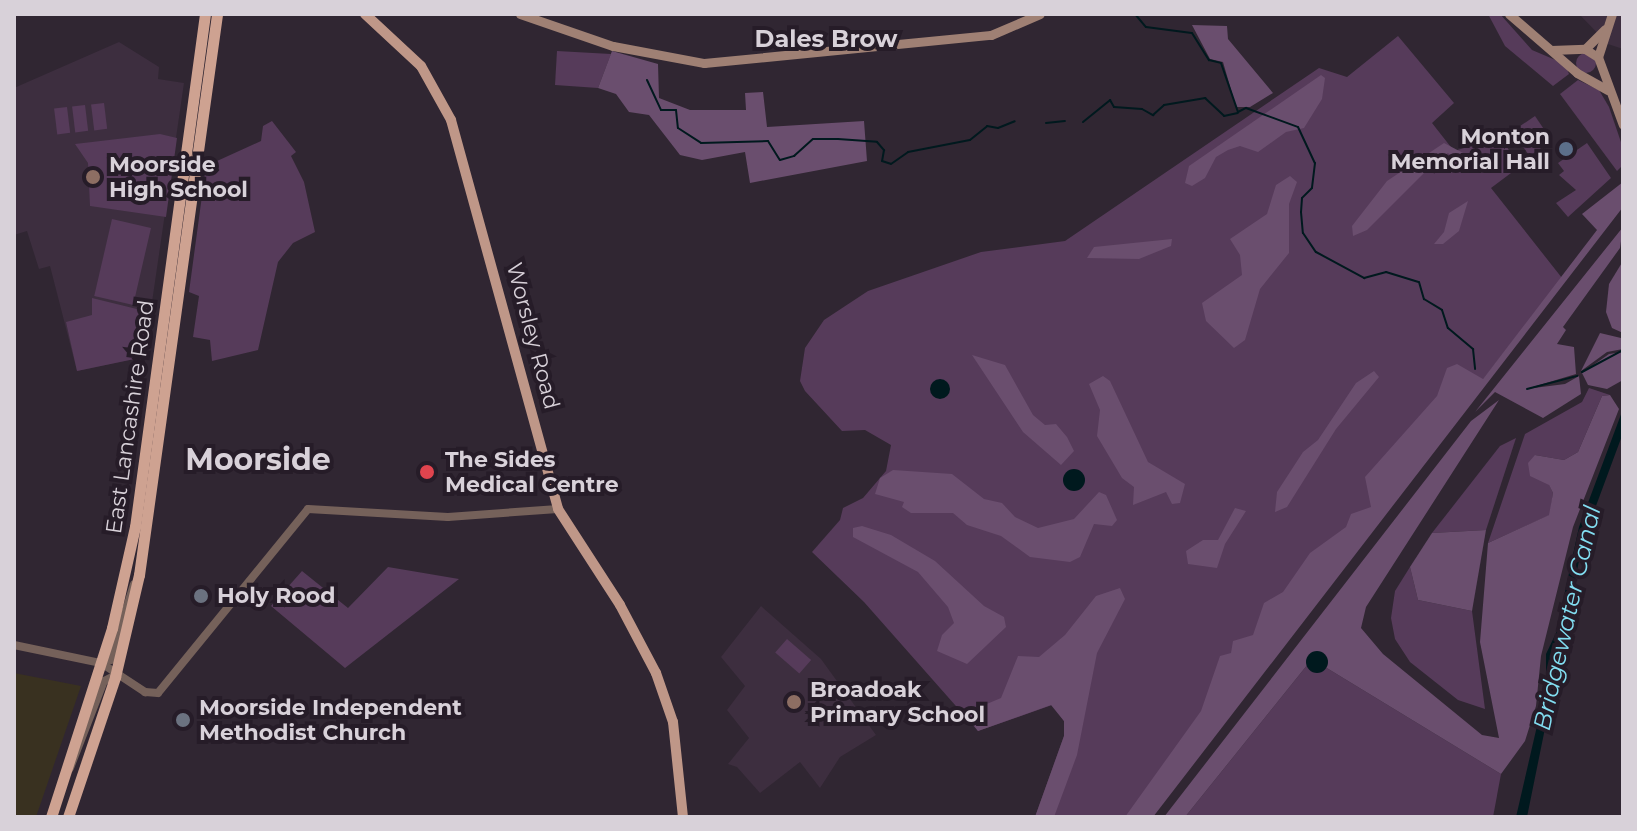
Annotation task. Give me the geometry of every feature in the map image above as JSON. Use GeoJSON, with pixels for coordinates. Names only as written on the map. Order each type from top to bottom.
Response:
{"type":"FeatureCollection","features":[{"type":"Feature","properties":{"kind":"highway","name":"East Lancashire Road"},"geometry":{"type":"LineString","coordinates":[[51,817],[101,663],[141,494],[205,14]]}},
{"type":"Feature","properties":{"kind":"highway","name":"East Lancashire Road"},"geometry":{"type":"LineString","coordinates":[[68,817],[115,677],[139,575],[217,14]]}},
{"type":"Feature","properties":{"kind":"main road","name":"Worsley Road"},"geometry":{"type":"LineString","coordinates":[[365,14],[421,66],[457,135],[558,509],[620,605],[656,673],[673,722],[683,817]]}},
{"type":"Feature","properties":{"kind":"main road"},"geometry":{"type":"LineString","coordinates":[[520,14],[613,46],[704,63],[983,36],[1040,14]]}},
{"type":"Feature","properties":{"kind":"main road"},"geometry":{"type":"LineString","coordinates":[[1509,14],[1548,49],[1608,90]]}},
{"type":"Feature","properties":{"kind":"main road"},"geometry":{"type":"LineString","coordinates":[[1589,76],[1599,60],[1605,29],[1612,14]]}},
{"type":"Feature","properties":{"kind":"main road"},"geometry":{"type":"LineString","coordinates":[[1572,66],[1581,50],[1605,29]]}},
{"type":"Feature","properties":{"kind":"main road"},"geometry":{"type":"LineString","coordinates":[[1548,49],[1581,50],[1599,60],[1623,125]]}},
{"type":"Feature","properties":{"kind":"street"},"geometry":{"type":"LineString","coordinates":[[101,663],[115,677],[148,693],[162,690],[308,509],[448,517],[558,509]]}},
{"type":"Feature","properties":{"kind":"street"},"geometry":{"type":"LineString","coordinates":[[14,645],[101,663],[111,660],[129,592],[139,575]]}},
{"type":"Feature","properties":{"kind":"street"},"geometry":{"type":"LineString","coordinates":[[65,775],[78,758],[104,681],[115,677]]}},
{"type":"Feature","properties":{"kind":"shaded area"},"geometry":{"type":"Polygon","coordinates":[[[1488,14],[1500,14],[1532,50],[1565,64],[1569,74],[1553,86],[1505,46],[1488,14]]]}},
{"type":"Feature","properties":{"kind":"shaded area"},"geometry":{"type":"Polygon","coordinates":[[[1579,14],[1623,14],[1623,49],[1608,44],[1579,14]]]}},
{"type":"Feature","properties":{"kind":"shaded area"},"geometry":{"type":"Polygon","coordinates":[[[1192,25],[1227,26],[1228,39],[1273,93],[1250,107],[1236,107],[1223,62],[1210,59],[1192,25]]]}},
{"type":"Feature","properties":{"kind":"shaded area"},"geometry":{"type":"Polygon","coordinates":[[[1398,36],[1454,103],[1432,123],[1454,151],[1501,137],[1519,167],[1491,188],[1562,278],[1142,817],[1035,817],[1064,736],[1064,721],[1052,705],[978,731],[864,602],[812,552],[840,520],[843,508],[863,498],[886,471],[891,445],[865,430],[842,431],[805,391],[800,381],[805,348],[824,320],[868,291],[981,252],[1065,241],[1319,68],[1347,77],[1398,36]]]}},
{"type":"Feature","properties":{"kind":"shaded area","name":"Moorside High School"},"geometry":{"type":"Polygon","coordinates":[[[119,42],[159,67],[158,79],[184,83],[144,357],[77,371],[50,266],[39,269],[27,231],[14,235],[14,88],[119,42]]]}},
{"type":"Feature","properties":{"kind":"shaded area"},"geometry":{"type":"Polygon","coordinates":[[[557,51],[611,54],[598,88],[555,85],[557,51]]]}},
{"type":"Feature","properties":{"kind":"shaded area"},"geometry":{"type":"Polygon","coordinates":[[[612,51],[658,64],[659,98],[690,110],[746,110],[745,93],[763,92],[767,127],[864,121],[867,161],[750,183],[745,152],[702,160],[680,155],[649,115],[629,112],[616,94],[598,88],[612,51]]]}},
{"type":"Feature","properties":{"kind":"shaded area"},"geometry":{"type":"Polygon","coordinates":[[[1586,53],[1593,56],[1596,63],[1593,70],[1586,73],[1579,70],[1576,63],[1579,56],[1586,53]]]}},
{"type":"Feature","properties":{"kind":"shaded area"},"geometry":{"type":"Polygon","coordinates":[[[1321,75],[1325,78],[1322,99],[1304,128],[1286,132],[1258,152],[1240,146],[1228,150],[1216,157],[1205,178],[1192,186],[1185,183],[1189,166],[1321,75]]]}},
{"type":"Feature","properties":{"kind":"shaded area"},"geometry":{"type":"Polygon","coordinates":[[[1578,80],[1599,90],[1609,107],[1623,148],[1623,165],[1617,171],[1560,94],[1578,80]]]}},
{"type":"Feature","properties":{"kind":"shaded area"},"geometry":{"type":"Polygon","coordinates":[[[104,103],[107,129],[94,130],[91,105],[104,103]]]}},
{"type":"Feature","properties":{"kind":"shaded area"},"geometry":{"type":"Polygon","coordinates":[[[85,105],[88,131],[75,132],[72,107],[85,105]]]}},
{"type":"Feature","properties":{"kind":"shaded area"},"geometry":{"type":"Polygon","coordinates":[[[67,107],[70,133],[57,134],[54,109],[67,107]]]}},
{"type":"Feature","properties":{"kind":"shaded area"},"geometry":{"type":"Polygon","coordinates":[[[1535,116],[1552,141],[1529,156],[1513,131],[1535,116]]]}},
{"type":"Feature","properties":{"kind":"shaded area","name":"Moorside High School"},"geometry":{"type":"Polygon","coordinates":[[[272,121],[296,152],[291,156],[304,182],[315,232],[293,243],[278,262],[258,350],[212,361],[210,340],[193,337],[199,296],[189,292],[206,166],[261,141],[263,126],[272,121]]]}},
{"type":"Feature","properties":{"kind":"shaded area"},"geometry":{"type":"Polygon","coordinates":[[[160,134],[177,138],[166,217],[90,206],[88,163],[75,144],[160,134]]]}},
{"type":"Feature","properties":{"kind":"shaded area"},"geometry":{"type":"Polygon","coordinates":[[[1444,143],[1465,154],[1456,160],[1448,153],[1436,161],[1367,230],[1353,236],[1352,226],[1387,181],[1444,143]]]}},
{"type":"Feature","properties":{"kind":"shaded area"},"geometry":{"type":"Polygon","coordinates":[[[1587,143],[1611,178],[1568,217],[1556,203],[1576,190],[1559,175],[1564,171],[1558,163],[1587,143]]]}},
{"type":"Feature","properties":{"kind":"shaded area"},"geometry":{"type":"Polygon","coordinates":[[[1290,176],[1297,182],[1289,204],[1289,253],[1260,289],[1245,340],[1234,348],[1206,321],[1202,303],[1242,275],[1240,255],[1230,239],[1267,214],[1276,185],[1290,176]]]}},
{"type":"Feature","properties":{"kind":"shaded area"},"geometry":{"type":"Polygon","coordinates":[[[1623,182],[1623,207],[1153,817],[1125,817],[1201,711],[1220,656],[1231,653],[1233,641],[1253,635],[1264,603],[1283,592],[1310,553],[1346,527],[1351,514],[1371,507],[1365,477],[1437,396],[1447,368],[1457,364],[1483,379],[1597,230],[1582,214],[1623,182]]]}},
{"type":"Feature","properties":{"kind":"shaded area"},"geometry":{"type":"Polygon","coordinates":[[[1468,201],[1459,231],[1443,244],[1434,244],[1444,232],[1449,213],[1468,201]]]}},
{"type":"Feature","properties":{"kind":"shaded area"},"geometry":{"type":"Polygon","coordinates":[[[112,219],[151,228],[133,305],[94,296],[112,219]]]}},
{"type":"Feature","properties":{"kind":"shaded area"},"geometry":{"type":"Polygon","coordinates":[[[1623,227],[1620,248],[1563,327],[1566,330],[1557,344],[1574,347],[1576,374],[1526,389],[1565,384],[1579,376],[1581,394],[1543,418],[1495,392],[1475,412],[1623,227]]]}},
{"type":"Feature","properties":{"kind":"shaded area"},"geometry":{"type":"Polygon","coordinates":[[[1172,239],[1171,246],[1139,259],[1087,258],[1094,247],[1172,239]]]}},
{"type":"Feature","properties":{"kind":"shaded area"},"geometry":{"type":"Polygon","coordinates":[[[1623,261],[1623,333],[1612,328],[1606,312],[1609,284],[1623,261]]]}},
{"type":"Feature","properties":{"kind":"shaded area"},"geometry":{"type":"Polygon","coordinates":[[[92,298],[149,312],[144,357],[77,371],[66,322],[92,315],[92,298]]]}},
{"type":"Feature","properties":{"kind":"shaded area"},"geometry":{"type":"Polygon","coordinates":[[[1600,333],[1621,338],[1623,349],[1607,352],[1581,371],[1600,333]]]}},
{"type":"Feature","properties":{"kind":"shaded area"},"geometry":{"type":"Polygon","coordinates":[[[1623,352],[1623,380],[1607,389],[1588,385],[1582,373],[1609,354],[1623,352]]]}},
{"type":"Feature","properties":{"kind":"shaded area"},"geometry":{"type":"Polygon","coordinates":[[[972,355],[1005,365],[1033,415],[1045,425],[1056,424],[1067,437],[1074,451],[1061,465],[1023,432],[972,355]]]}},
{"type":"Feature","properties":{"kind":"shaded area"},"geometry":{"type":"Polygon","coordinates":[[[1374,371],[1379,377],[1336,429],[1287,507],[1275,512],[1277,492],[1303,452],[1318,440],[1356,383],[1374,371]]]}},
{"type":"Feature","properties":{"kind":"shaded area"},"geometry":{"type":"Polygon","coordinates":[[[1103,376],[1110,381],[1148,462],[1185,484],[1180,503],[1172,504],[1166,492],[1133,505],[1134,487],[1122,478],[1097,436],[1100,410],[1089,384],[1103,376]]]}},
{"type":"Feature","properties":{"kind":"shaded area"},"geometry":{"type":"Polygon","coordinates":[[[1589,388],[1610,395],[1602,396],[1578,452],[1564,460],[1535,455],[1553,493],[1550,515],[1488,543],[1525,434],[1582,402],[1589,388]]]}},
{"type":"Feature","properties":{"kind":"shaded area"},"geometry":{"type":"Polygon","coordinates":[[[1610,395],[1619,409],[1573,527],[1541,656],[1536,706],[1525,741],[1501,774],[1312,659],[1185,817],[1164,817],[1471,421],[1499,400],[1366,607],[1361,628],[1383,654],[1482,735],[1499,738],[1480,642],[1488,543],[1549,515],[1553,493],[1549,485],[1530,476],[1528,463],[1535,455],[1564,460],[1578,452],[1602,396],[1610,395]]]}},
{"type":"Feature","properties":{"kind":"shaded area"},"geometry":{"type":"Polygon","coordinates":[[[1516,438],[1486,530],[1432,533],[1500,446],[1516,438]]]}},
{"type":"Feature","properties":{"kind":"shaded area"},"geometry":{"type":"Polygon","coordinates":[[[893,470],[952,474],[984,499],[1002,503],[1015,517],[1038,528],[1074,519],[1099,492],[1106,495],[1117,520],[1112,526],[1094,524],[1080,557],[1070,562],[1030,557],[1001,536],[967,525],[953,513],[911,513],[902,507],[904,502],[875,494],[880,478],[893,470]]]}},
{"type":"Feature","properties":{"kind":"shaded area"},"geometry":{"type":"Polygon","coordinates":[[[1235,508],[1246,511],[1225,544],[1217,568],[1188,564],[1186,551],[1203,540],[1218,540],[1235,508]]]}},
{"type":"Feature","properties":{"kind":"shaded area"},"geometry":{"type":"Polygon","coordinates":[[[862,526],[891,535],[935,561],[984,606],[1004,617],[1006,627],[967,664],[937,651],[942,635],[954,623],[948,607],[918,572],[853,537],[853,528],[862,526]]]}},
{"type":"Feature","properties":{"kind":"shaded area"},"geometry":{"type":"Polygon","coordinates":[[[1486,530],[1472,611],[1418,600],[1410,567],[1432,533],[1486,530]]]}},
{"type":"Feature","properties":{"kind":"shaded area"},"geometry":{"type":"Polygon","coordinates":[[[388,567],[459,579],[345,668],[271,606],[302,571],[348,608],[388,567]]]}},
{"type":"Feature","properties":{"kind":"shaded area"},"geometry":{"type":"Polygon","coordinates":[[[1410,567],[1418,600],[1472,611],[1485,709],[1458,700],[1410,662],[1395,639],[1391,618],[1395,591],[1410,567]]]}},
{"type":"Feature","properties":{"kind":"shaded area"},"geometry":{"type":"Polygon","coordinates":[[[1120,588],[1125,599],[1097,653],[1077,755],[1054,817],[1035,817],[1064,736],[1064,721],[1051,705],[978,731],[968,718],[970,711],[1001,698],[1018,656],[1039,657],[1065,635],[1096,596],[1120,588]]]}},
{"type":"Feature","properties":{"kind":"shaded area","name":"Broadoak Primary School"},"geometry":{"type":"Polygon","coordinates":[[[761,606],[821,659],[876,735],[840,757],[820,788],[800,762],[760,793],[737,767],[728,764],[749,738],[727,710],[745,686],[721,657],[761,606]]]}},
{"type":"Feature","properties":{"kind":"shaded area"},"geometry":{"type":"Polygon","coordinates":[[[787,639],[811,660],[799,674],[775,653],[787,639]]]}},
{"type":"Feature","properties":{"kind":"shaded area"},"geometry":{"type":"Polygon","coordinates":[[[1312,659],[1501,774],[1493,817],[1185,817],[1312,659]]]}},
{"type":"Feature","properties":{"kind":"shaded area"},"geometry":{"type":"Polygon","coordinates":[[[14,673],[81,686],[36,817],[14,817],[14,673]]]}},
{"type":"Feature","properties":{"kind":"water"},"geometry":{"type":"Polygon","coordinates":[[[940,379],[947,382],[950,389],[947,396],[940,399],[933,396],[930,389],[933,382],[940,379]]]}},
{"type":"Feature","properties":{"kind":"water","name":"Bridgewater Canal"},"geometry":{"type":"Polygon","coordinates":[[[1623,409],[1623,433],[1583,541],[1527,817],[1516,817],[1546,687],[1546,654],[1556,633],[1579,527],[1623,409]]]}},
{"type":"Feature","properties":{"kind":"water"},"geometry":{"type":"Polygon","coordinates":[[[1074,469],[1082,472],[1085,480],[1082,488],[1074,491],[1066,488],[1063,480],[1066,472],[1074,469]]]}},
{"type":"Feature","properties":{"kind":"water"},"geometry":{"type":"Polygon","coordinates":[[[1317,651],[1325,654],[1328,662],[1325,670],[1317,673],[1309,670],[1306,662],[1309,654],[1317,651]]]}},
{"type":"Feature","properties":{"kind":"waterway"},"geometry":{"type":"LineString","coordinates":[[1135,14],[1146,27],[1192,33],[1209,60],[1221,63],[1238,112],[1246,108],[1298,127],[1315,163],[1312,188],[1302,198],[1301,212],[1303,233],[1316,252],[1364,278],[1386,272],[1419,282],[1424,299],[1442,310],[1448,328],[1473,349],[1475,369]]}},
{"type":"Feature","properties":{"kind":"waterway"},"geometry":{"type":"LineString","coordinates":[[647,80],[661,110],[676,110],[678,128],[701,143],[768,141],[780,160],[794,156],[813,139],[838,139],[877,142],[884,150],[882,161],[891,164],[908,152],[970,140],[987,126],[998,128],[1015,121]]}},
{"type":"Feature","properties":{"kind":"waterway"},"geometry":{"type":"LineString","coordinates":[[1083,122],[1110,100],[1114,107],[1142,109],[1153,115],[1164,105],[1205,98],[1224,116],[1238,113]]}},
{"type":"Feature","properties":{"kind":"waterway"},"geometry":{"type":"LineString","coordinates":[[1046,123],[1065,121]]}},
{"type":"Feature","properties":{"kind":"waterway"},"geometry":{"type":"LineString","coordinates":[[1582,372],[1623,350]]}},
{"type":"Feature","properties":{"kind":"waterway"},"geometry":{"type":"LineString","coordinates":[[1527,389],[1577,376]]}},
{"type":"Feature","properties":{"kind":"place","name":"Monton Memorial Hall"},"geometry":{"type":"Point","coordinates":[1566,149]}},
{"type":"Feature","properties":{"kind":"place","name":"Moorside High School"},"geometry":{"type":"Point","coordinates":[93,177]}},
{"type":"Feature","properties":{"kind":"place","name":"The Sides Medical Centre"},"geometry":{"type":"Point","coordinates":[427,472]}},
{"type":"Feature","properties":{"kind":"place","name":"Holy Rood"},"geometry":{"type":"Point","coordinates":[201,596]}},
{"type":"Feature","properties":{"kind":"place","name":"Broadoak Primary School"},"geometry":{"type":"Point","coordinates":[794,702]}},
{"type":"Feature","properties":{"kind":"place","name":"Moorside Independent Methodist Church"},"geometry":{"type":"Point","coordinates":[183,720]}},
{"type":"Feature","properties":{"kind":"district","name":"Dales Brow"},"geometry":{"type":"Point","coordinates":[826,39]}},
{"type":"Feature","properties":{"kind":"district","name":"Moorside"},"geometry":{"type":"Point","coordinates":[258,460]}}]}
